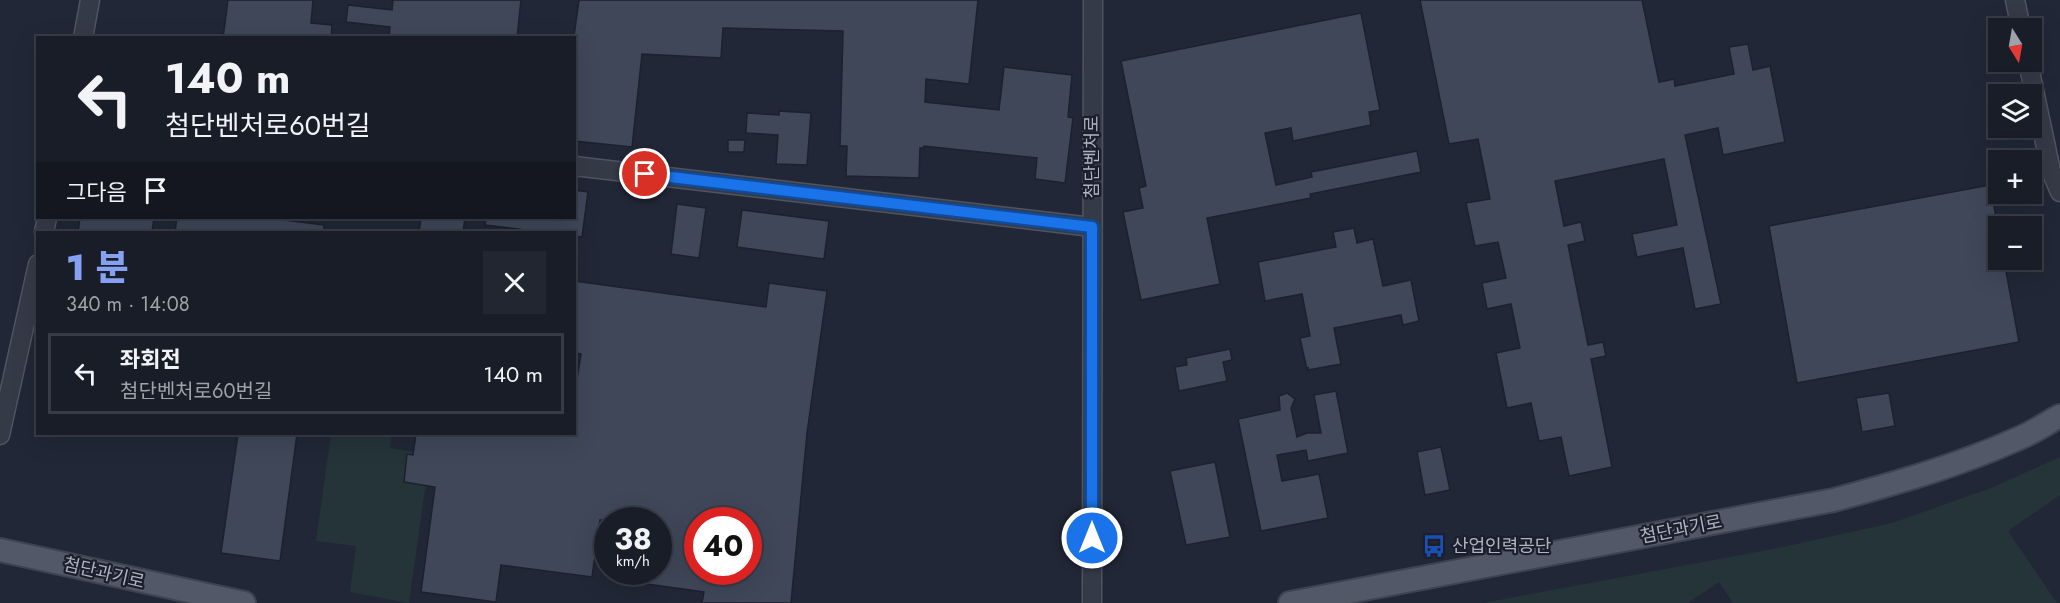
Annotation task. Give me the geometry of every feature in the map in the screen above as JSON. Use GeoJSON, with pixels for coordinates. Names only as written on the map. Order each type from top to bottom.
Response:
{"type":"FeatureCollection","features":[{"type":"Feature","properties":{"kind":"main road","name":"첨단과기로"},"geometry":{"type":"LineString","coordinates":[[1290,603],[1834,500],[1897,483],[1964,461],[2018,439],[2060,416]]}},
{"type":"Feature","properties":{"kind":"main road","name":"첨단과기로"},"geometry":{"type":"LineString","coordinates":[[0,550],[244,603]]}},
{"type":"Feature","properties":{"kind":"street"},"geometry":{"type":"LineString","coordinates":[[83,36],[90,0]]}},
{"type":"Feature","properties":{"kind":"street","name":"첨단벤처로"},"geometry":{"type":"LineString","coordinates":[[1092,603],[1093,0]]}},
{"type":"Feature","properties":{"kind":"street"},"geometry":{"type":"LineString","coordinates":[[2015,0],[2019,18]]}},
{"type":"Feature","properties":{"kind":"street"},"geometry":{"type":"LineString","coordinates":[[2030,72],[2051,171],[2060,192]]}},
{"type":"Feature","properties":{"kind":"street"},"geometry":{"type":"LineString","coordinates":[[576,166],[1092,227]]}},
{"type":"Feature","properties":{"kind":"street"},"geometry":{"type":"LineString","coordinates":[[0,435],[36,273]]}},
{"type":"Feature","properties":{"kind":"shaded area"},"geometry":{"type":"Polygon","coordinates":[[[331,435],[392,435],[390,448],[430,454],[409,603],[350,592],[356,546],[316,541],[331,435]]]}},
{"type":"Feature","properties":{"kind":"shaded area"},"geometry":{"type":"Polygon","coordinates":[[[2060,457],[2060,495],[2008,531],[2057,603],[1733,603],[1719,582],[1688,603],[1483,603],[1778,548],[1892,523],[1991,488],[2060,457]]]}},
{"type":"Feature","properties":{"kind":"building"},"geometry":{"type":"Polygon","coordinates":[[[228,0],[313,0],[311,23],[332,25],[331,36],[223,36],[228,0]]]}},
{"type":"Feature","properties":{"kind":"building"},"geometry":{"type":"Polygon","coordinates":[[[393,0],[521,0],[517,36],[389,36],[390,27],[346,22],[348,5],[392,10],[393,0]]]}},
{"type":"Feature","properties":{"kind":"building"},"geometry":{"type":"Polygon","coordinates":[[[579,0],[978,0],[969,84],[926,79],[925,102],[999,110],[1004,67],[1072,75],[1068,117],[1073,118],[1065,183],[1035,179],[1037,158],[924,146],[920,148],[919,178],[846,176],[847,146],[840,146],[843,31],[723,28],[721,58],[642,54],[632,147],[576,141],[576,36],[574,36],[579,0]]]}},
{"type":"Feature","properties":{"kind":"building"},"geometry":{"type":"Polygon","coordinates":[[[1420,0],[1642,0],[1659,82],[1674,79],[1675,86],[1734,74],[1729,47],[1748,44],[1753,70],[1770,66],[1785,142],[1723,155],[1718,128],[1685,135],[1721,304],[1695,309],[1683,248],[1637,257],[1632,234],[1677,225],[1664,159],[1555,181],[1564,226],[1581,222],[1585,241],[1568,245],[1588,345],[1603,342],[1606,356],[1591,359],[1612,467],[1569,476],[1561,437],[1539,441],[1531,403],[1507,408],[1496,353],[1520,348],[1511,304],[1487,309],[1482,283],[1506,278],[1498,242],[1475,246],[1466,203],[1490,199],[1478,139],[1449,144],[1420,0]]]}},
{"type":"Feature","properties":{"kind":"building"},"geometry":{"type":"Polygon","coordinates":[[[1361,13],[1380,110],[1369,112],[1371,125],[1293,141],[1291,128],[1265,133],[1276,185],[1312,177],[1311,172],[1417,151],[1421,172],[1310,194],[1311,198],[1207,218],[1220,284],[1141,300],[1123,212],[1143,208],[1139,188],[1146,186],[1121,61],[1361,13]]]}},
{"type":"Feature","properties":{"kind":"building"},"geometry":{"type":"Polygon","coordinates":[[[779,111],[811,113],[807,165],[776,164],[778,135],[746,133],[747,113],[779,115],[779,111]]]}},
{"type":"Feature","properties":{"kind":"building"},"geometry":{"type":"Polygon","coordinates":[[[728,140],[745,140],[744,152],[728,152],[728,140]]]}},
{"type":"Feature","properties":{"kind":"building"},"geometry":{"type":"Polygon","coordinates":[[[1988,185],[1988,204],[1994,204],[1996,216],[1988,216],[1988,270],[2006,270],[2019,342],[1797,383],[1769,226],[1988,185]]]}},
{"type":"Feature","properties":{"kind":"building"},"geometry":{"type":"Polygon","coordinates":[[[576,190],[588,192],[582,237],[576,236],[576,231],[533,231],[485,225],[486,219],[576,219],[576,190]]]}},
{"type":"Feature","properties":{"kind":"building"},"geometry":{"type":"Polygon","coordinates":[[[677,204],[706,208],[699,258],[671,254],[677,204]]]}},
{"type":"Feature","properties":{"kind":"building"},"geometry":{"type":"Polygon","coordinates":[[[742,210],[829,221],[824,259],[737,247],[742,210]]]}},
{"type":"Feature","properties":{"kind":"building"},"geometry":{"type":"Polygon","coordinates":[[[80,219],[154,219],[152,231],[78,231],[80,219]]]}},
{"type":"Feature","properties":{"kind":"building"},"geometry":{"type":"Polygon","coordinates":[[[177,219],[276,219],[324,225],[324,231],[175,231],[177,219]]]}},
{"type":"Feature","properties":{"kind":"building"},"geometry":{"type":"Polygon","coordinates":[[[421,219],[465,219],[463,231],[419,231],[421,219]]]}},
{"type":"Feature","properties":{"kind":"building"},"geometry":{"type":"Polygon","coordinates":[[[1354,228],[1357,243],[1373,239],[1383,286],[1411,280],[1419,321],[1403,325],[1401,315],[1334,328],[1341,364],[1308,370],[1308,367],[1307,370],[1300,338],[1310,336],[1302,294],[1265,301],[1258,262],[1336,247],[1333,232],[1354,228]]]}},
{"type":"Feature","properties":{"kind":"building"},"geometry":{"type":"Polygon","coordinates":[[[576,281],[766,307],[769,283],[827,291],[807,433],[791,603],[702,603],[704,592],[653,585],[672,585],[672,507],[594,507],[592,577],[501,565],[496,602],[421,592],[435,487],[404,482],[407,454],[413,455],[416,435],[576,435],[576,385],[581,354],[576,353],[576,281]]]}},
{"type":"Feature","properties":{"kind":"building"},"geometry":{"type":"Polygon","coordinates":[[[1230,349],[1232,360],[1223,362],[1227,381],[1179,391],[1175,367],[1187,365],[1186,358],[1230,349]]]}},
{"type":"Feature","properties":{"kind":"building"},"geometry":{"type":"Polygon","coordinates":[[[1336,391],[1348,453],[1308,461],[1306,450],[1277,455],[1282,481],[1319,474],[1328,518],[1261,531],[1238,419],[1280,410],[1279,396],[1287,393],[1295,399],[1291,408],[1297,437],[1307,433],[1321,433],[1314,395],[1336,391]]]}},
{"type":"Feature","properties":{"kind":"building"},"geometry":{"type":"Polygon","coordinates":[[[1889,393],[1895,426],[1862,432],[1856,398],[1889,393]]]}},
{"type":"Feature","properties":{"kind":"building"},"geometry":{"type":"Polygon","coordinates":[[[238,435],[297,435],[280,561],[221,553],[238,435]]]}},
{"type":"Feature","properties":{"kind":"building"},"geometry":{"type":"Polygon","coordinates":[[[1441,447],[1450,490],[1425,495],[1417,452],[1441,447]]]}},
{"type":"Feature","properties":{"kind":"building"},"geometry":{"type":"Polygon","coordinates":[[[1215,462],[1230,537],[1186,545],[1170,471],[1215,462]]]}},
{"type":"Feature","properties":{"kind":"place","name":"산업인력공단"},"geometry":{"type":"Point","coordinates":[1434,546]}},
{"type":"Feature","properties":{"kind":"route"},"geometry":{"type":"LineString","coordinates":[[645,174],[1092,227],[1092,538]]}}]}
